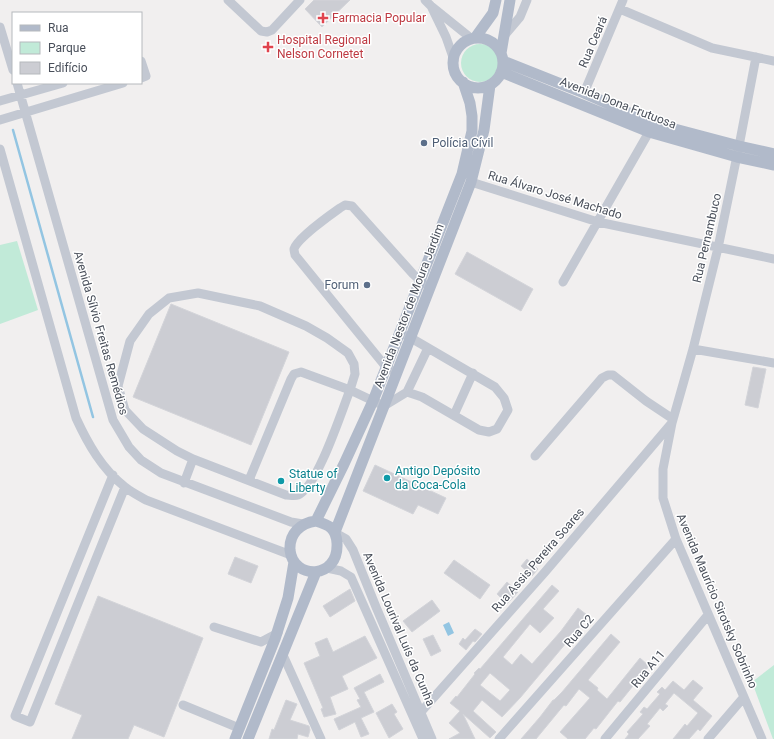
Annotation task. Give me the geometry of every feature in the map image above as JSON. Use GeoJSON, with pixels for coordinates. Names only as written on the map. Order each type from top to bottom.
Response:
{"type":"FeatureCollection","features":[{"type":"Feature","properties":{"kind":"main road"},"geometry":{"type":"LineString","coordinates":[[474,38],[489,20],[493,13],[496,0]]}},
{"type":"Feature","properties":{"kind":"main road"},"geometry":{"type":"LineString","coordinates":[[463,82],[470,86],[478,87],[490,85],[497,79],[502,62],[504,36],[510,0]]}},
{"type":"Feature","properties":{"kind":"main road"},"geometry":{"type":"LineString","coordinates":[[454,60],[459,47],[464,42],[474,38],[481,38],[493,42],[498,47],[502,62]]}},
{"type":"Feature","properties":{"kind":"main road","name":"Avenida Nestor de Moura Jardim"},"geometry":{"type":"LineString","coordinates":[[248,739],[283,655],[322,570],[337,555],[336,533],[396,373],[411,338],[420,299],[420,282],[462,174],[472,131],[472,116],[470,103],[463,82],[456,72],[454,60]]}},
{"type":"Feature","properties":{"kind":"main road","name":"Avenida Dona Frutuosa"},"geometry":{"type":"LineString","coordinates":[[502,62],[584,93],[652,123],[774,165]]}},
{"type":"Feature","properties":{"kind":"main road","name":"Avenida Dona Frutuosa"},"geometry":{"type":"LineString","coordinates":[[502,62],[649,132],[738,152],[774,154]]}},
{"type":"Feature","properties":{"kind":"main road","name":"Avenida Nestor de Moura Jardim"},"geometry":{"type":"LineString","coordinates":[[316,521],[373,400],[400,333],[420,299],[430,288],[471,182],[484,130],[490,85]]}},
{"type":"Feature","properties":{"kind":"main road"},"geometry":{"type":"LineString","coordinates":[[237,734],[278,633],[288,598],[293,558],[290,543],[294,532],[303,524],[316,521],[327,524],[336,533]]}},
{"type":"Feature","properties":{"kind":"main road"},"geometry":{"type":"LineString","coordinates":[[293,558],[299,567],[304,569],[322,570]]}},
{"type":"Feature","properties":{"kind":"street"},"geometry":{"type":"LineString","coordinates":[[228,0],[261,31],[267,32],[272,30],[300,0]]}},
{"type":"Feature","properties":{"kind":"street"},"geometry":{"type":"LineString","coordinates":[[504,36],[520,17],[527,0]]}},
{"type":"Feature","properties":{"kind":"street","name":"Rua Ceará"},"geometry":{"type":"LineString","coordinates":[[584,93],[624,0]]}},
{"type":"Feature","properties":{"kind":"street"},"geometry":{"type":"LineString","coordinates":[[428,3],[474,38]]}},
{"type":"Feature","properties":{"kind":"street"},"geometry":{"type":"LineString","coordinates":[[428,3],[446,37],[454,60]]}},
{"type":"Feature","properties":{"kind":"street"},"geometry":{"type":"LineString","coordinates":[[620,9],[712,48],[774,61]]}},
{"type":"Feature","properties":{"kind":"street"},"geometry":{"type":"LineString","coordinates":[[0,27],[12,67]]}},
{"type":"Feature","properties":{"kind":"street","name":"Rua Pernambuco"},"geometry":{"type":"LineString","coordinates":[[673,421],[693,349],[718,248],[756,57]]}},
{"type":"Feature","properties":{"kind":"street"},"geometry":{"type":"LineString","coordinates":[[142,64],[146,76],[142,78]]}},
{"type":"Feature","properties":{"kind":"street","name":"Avenida Sílvio Freitas Remédios"},"geometry":{"type":"LineString","coordinates":[[17,84],[113,420],[128,447],[141,460],[161,473],[290,522],[303,524]]}},
{"type":"Feature","properties":{"kind":"street"},"geometry":{"type":"LineString","coordinates":[[0,101],[59,84]]}},
{"type":"Feature","properties":{"kind":"street"},"geometry":{"type":"LineString","coordinates":[[0,120],[120,84]]}},
{"type":"Feature","properties":{"kind":"street"},"geometry":{"type":"LineString","coordinates":[[563,282],[649,132]]}},
{"type":"Feature","properties":{"kind":"street"},"geometry":{"type":"LineString","coordinates":[[0,148],[76,418],[87,442],[99,460],[125,487],[146,500],[293,558]]}},
{"type":"Feature","properties":{"kind":"street","name":"Rua Álvaro José Machado"},"geometry":{"type":"LineString","coordinates":[[471,182],[598,222],[774,259]]}},
{"type":"Feature","properties":{"kind":"street"},"geometry":{"type":"LineString","coordinates":[[396,373],[386,367],[295,255],[294,250],[296,245],[309,232],[344,205],[352,206],[420,282],[430,288]]}},
{"type":"Feature","properties":{"kind":"street"},"geometry":{"type":"LineString","coordinates":[[198,293],[260,306],[306,326],[327,338],[348,353],[354,364],[355,374],[350,390],[317,472],[304,491],[297,495],[286,494],[193,459],[177,451],[144,429],[125,410],[118,386],[130,341],[149,314],[169,298],[198,293]]}},
{"type":"Feature","properties":{"kind":"street"},"geometry":{"type":"LineString","coordinates":[[400,333],[473,373],[495,387],[504,398],[508,410],[497,429],[489,432],[479,430],[422,397],[407,392]]}},
{"type":"Feature","properties":{"kind":"street"},"geometry":{"type":"LineString","coordinates":[[249,480],[279,405],[294,374],[301,372],[350,390],[384,406],[407,392],[428,348]]}},
{"type":"Feature","properties":{"kind":"street"},"geometry":{"type":"LineString","coordinates":[[693,349],[774,363]]}},
{"type":"Feature","properties":{"kind":"street"},"geometry":{"type":"LineString","coordinates":[[454,415],[473,373]]}},
{"type":"Feature","properties":{"kind":"street"},"geometry":{"type":"LineString","coordinates":[[535,456],[602,378],[608,375],[613,375],[673,421]]}},
{"type":"Feature","properties":{"kind":"street","name":"Avenida Maurício Sirotsky Sobrinho"},"geometry":{"type":"LineString","coordinates":[[673,421],[663,469],[663,498],[676,539],[762,739]]}},
{"type":"Feature","properties":{"kind":"street","name":"Rua Assis Pereira Soares"},"geometry":{"type":"LineString","coordinates":[[420,713],[545,572],[673,421]]}},
{"type":"Feature","properties":{"kind":"street"},"geometry":{"type":"LineString","coordinates":[[184,483],[193,459]]}},
{"type":"Feature","properties":{"kind":"street"},"geometry":{"type":"LineString","coordinates":[[113,475],[15,716],[30,722],[125,487]]}},
{"type":"Feature","properties":{"kind":"street","name":"Avenida Lourival Luís da Cunha"},"geometry":{"type":"LineString","coordinates":[[336,533],[346,539],[353,550],[432,739]]}},
{"type":"Feature","properties":{"kind":"street","name":"Rua C2"},"geometry":{"type":"LineString","coordinates":[[499,739],[676,539]]}},
{"type":"Feature","properties":{"kind":"street","name":"Avenida Lourival Luís da Cunha"},"geometry":{"type":"LineString","coordinates":[[322,570],[341,571],[351,577],[423,739]]}},
{"type":"Feature","properties":{"kind":"street","name":"Rua A11"},"geometry":{"type":"LineString","coordinates":[[605,739],[708,615]]}},
{"type":"Feature","properties":{"kind":"street"},"geometry":{"type":"LineString","coordinates":[[214,627],[262,642],[278,633]]}},
{"type":"Feature","properties":{"kind":"street"},"geometry":{"type":"LineString","coordinates":[[283,655],[321,739]]}},
{"type":"Feature","properties":{"kind":"street"},"geometry":{"type":"LineString","coordinates":[[708,739],[744,697]]}},
{"type":"Feature","properties":{"kind":"street"},"geometry":{"type":"LineString","coordinates":[[183,705],[237,734]]}},
{"type":"Feature","properties":{"kind":"green space"},"geometry":{"type":"Polygon","coordinates":[[[476,44],[484,44],[491,47],[496,52],[499,63],[496,74],[491,79],[484,82],[476,82],[469,79],[464,74],[461,67],[461,59],[464,52],[469,47],[476,44]]]}},
{"type":"Feature","properties":{"kind":"green space"},"geometry":{"type":"Polygon","coordinates":[[[17,241],[38,310],[0,324],[0,245],[17,241]]]}},
{"type":"Feature","properties":{"kind":"green space"},"geometry":{"type":"Polygon","coordinates":[[[774,665],[774,739],[773,739],[752,682],[774,665]]]}},
{"type":"Feature","properties":{"kind":"water"},"geometry":{"type":"Polygon","coordinates":[[[449,622],[454,633],[448,636],[443,625],[449,622]]]}},
{"type":"Feature","properties":{"kind":"building","name":"Farmacia Popular"},"geometry":{"type":"Polygon","coordinates":[[[314,0],[350,0],[322,27],[305,9],[314,0]]]}},
{"type":"Feature","properties":{"kind":"building"},"geometry":{"type":"Polygon","coordinates":[[[467,252],[533,289],[521,311],[455,274],[467,252]]]}},
{"type":"Feature","properties":{"kind":"building"},"geometry":{"type":"Polygon","coordinates":[[[171,304],[289,352],[251,445],[133,397],[171,304]]]}},
{"type":"Feature","properties":{"kind":"building"},"geometry":{"type":"Polygon","coordinates":[[[753,367],[766,369],[758,408],[745,405],[753,367]]]}},
{"type":"Feature","properties":{"kind":"building","name":"Antigo Depósito da Coca-Cola"},"geometry":{"type":"Polygon","coordinates":[[[375,465],[446,498],[438,514],[418,505],[413,514],[363,491],[375,465]]]}},
{"type":"Feature","properties":{"kind":"building"},"geometry":{"type":"Polygon","coordinates":[[[235,557],[258,566],[251,583],[228,574],[235,557]]]}},
{"type":"Feature","properties":{"kind":"building"},"geometry":{"type":"Polygon","coordinates":[[[527,559],[538,569],[532,576],[521,566],[527,559]]]}},
{"type":"Feature","properties":{"kind":"building"},"geometry":{"type":"Polygon","coordinates":[[[454,560],[490,585],[480,599],[444,573],[454,560]]]}},
{"type":"Feature","properties":{"kind":"building"},"geometry":{"type":"Polygon","coordinates":[[[507,582],[518,592],[507,604],[497,594],[507,582]]]}},
{"type":"Feature","properties":{"kind":"building"},"geometry":{"type":"Polygon","coordinates":[[[552,585],[559,591],[543,609],[554,618],[540,633],[530,624],[503,657],[512,665],[521,654],[532,664],[561,631],[578,608],[587,615],[581,623],[582,624],[520,698],[502,717],[482,700],[473,711],[496,732],[490,738],[463,714],[475,739],[449,739],[460,733],[449,723],[460,711],[450,703],[456,696],[457,697],[475,674],[474,673],[479,668],[480,669],[552,585]],[[490,673],[480,685],[500,701],[510,690],[490,673]]]}},
{"type":"Feature","properties":{"kind":"building"},"geometry":{"type":"Polygon","coordinates":[[[350,589],[355,601],[330,617],[323,606],[350,589]]]}},
{"type":"Feature","properties":{"kind":"building"},"geometry":{"type":"Polygon","coordinates":[[[98,596],[203,638],[164,737],[134,725],[128,739],[72,739],[82,715],[55,704],[98,596]]]}},
{"type":"Feature","properties":{"kind":"building"},"geometry":{"type":"Polygon","coordinates":[[[432,600],[440,611],[412,632],[403,621],[432,600]]]}},
{"type":"Feature","properties":{"kind":"building"},"geometry":{"type":"Polygon","coordinates":[[[475,629],[482,634],[475,642],[473,641],[466,650],[459,644],[463,638],[465,640],[475,629]]]}},
{"type":"Feature","properties":{"kind":"building"},"geometry":{"type":"Polygon","coordinates":[[[611,634],[620,642],[588,680],[598,688],[597,690],[607,699],[640,658],[649,666],[620,702],[618,701],[596,729],[594,728],[585,739],[568,739],[560,732],[590,698],[579,689],[566,706],[564,705],[536,739],[521,739],[553,700],[562,692],[611,634]]]}},
{"type":"Feature","properties":{"kind":"building"},"geometry":{"type":"Polygon","coordinates":[[[433,635],[441,651],[431,656],[423,639],[433,635]]]}},
{"type":"Feature","properties":{"kind":"building"},"geometry":{"type":"Polygon","coordinates":[[[365,636],[377,658],[342,676],[348,689],[330,697],[336,714],[324,717],[321,709],[323,708],[304,663],[320,656],[315,643],[327,638],[333,652],[365,636]]]}},
{"type":"Feature","properties":{"kind":"building"},"geometry":{"type":"Polygon","coordinates":[[[380,674],[384,682],[364,692],[374,712],[361,718],[369,734],[361,737],[355,722],[339,730],[334,719],[361,707],[357,700],[360,699],[354,688],[380,674]]]}},
{"type":"Feature","properties":{"kind":"building"},"geometry":{"type":"Polygon","coordinates":[[[693,680],[703,688],[693,700],[712,716],[700,731],[698,729],[689,739],[673,739],[685,724],[687,726],[698,713],[674,693],[665,704],[668,706],[663,711],[660,708],[647,724],[650,726],[638,739],[625,739],[629,734],[627,732],[643,714],[640,712],[644,707],[647,709],[660,694],[657,692],[662,687],[665,690],[673,681],[684,690],[693,680]]]}},
{"type":"Feature","properties":{"kind":"building"},"geometry":{"type":"Polygon","coordinates":[[[286,700],[297,704],[290,720],[309,726],[310,730],[308,737],[298,734],[297,739],[269,739],[272,729],[274,730],[286,700]]]}},
{"type":"Feature","properties":{"kind":"building"},"geometry":{"type":"Polygon","coordinates":[[[392,704],[397,712],[394,714],[403,729],[389,738],[376,713],[392,704]]]}},
{"type":"Feature","properties":{"kind":"waterway"},"geometry":{"type":"LineString","coordinates":[[13,130],[93,417]]}},
{"type":"Feature","properties":{"kind":"place","name":"Farmacia Popular"},"geometry":{"type":"Point","coordinates":[323,18]}},
{"type":"Feature","properties":{"kind":"place","name":"Hospital Regional Nelson Cornetet"},"geometry":{"type":"Point","coordinates":[268,47]}},
{"type":"Feature","properties":{"kind":"place","name":"Polícia Cívil"},"geometry":{"type":"Point","coordinates":[424,143]}},
{"type":"Feature","properties":{"kind":"place","name":"Forum"},"geometry":{"type":"Point","coordinates":[367,285]}},
{"type":"Feature","properties":{"kind":"place","name":"Antigo Depósito da Coca-Cola"},"geometry":{"type":"Point","coordinates":[387,478]}},
{"type":"Feature","properties":{"kind":"place","name":"Statue of Liberty"},"geometry":{"type":"Point","coordinates":[281,481]}}]}
